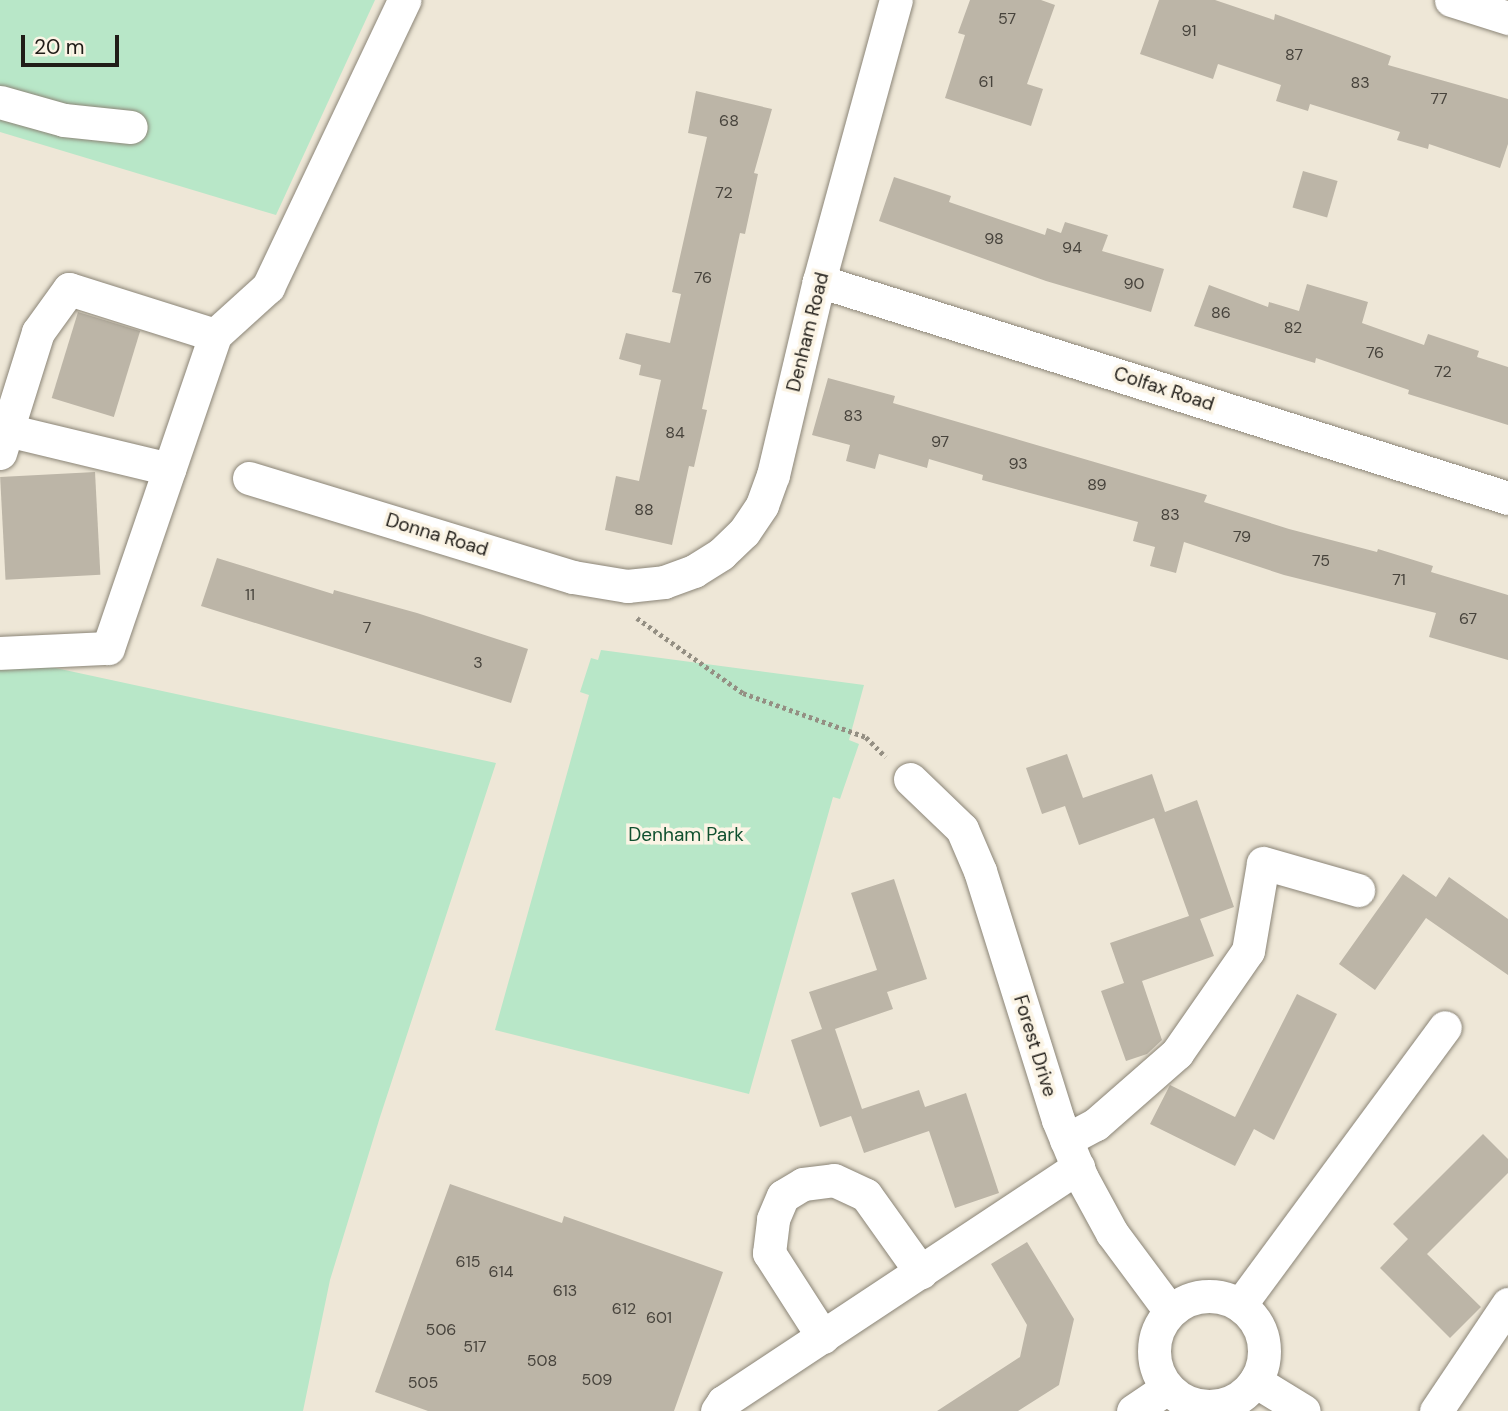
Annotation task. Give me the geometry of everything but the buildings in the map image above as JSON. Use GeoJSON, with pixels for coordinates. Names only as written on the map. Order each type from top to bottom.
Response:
{"type":"FeatureCollection","features":[{"type":"Feature","properties":{"kind":"street"},"geometry":{"type":"LineString","coordinates":[[0,653],[108,648],[215,335],[268,287],[404,0]]}},
{"type":"Feature","properties":{"kind":"street","name":"Denham Road"},"geometry":{"type":"LineString","coordinates":[[627,586],[664,582],[694,571],[721,554],[744,532],[762,505],[773,475],[820,281],[896,0]]}},
{"type":"Feature","properties":{"kind":"street"},"geometry":{"type":"LineString","coordinates":[[1451,0],[1508,18]]}},
{"type":"Feature","properties":{"kind":"street"},"geometry":{"type":"LineString","coordinates":[[0,102],[64,120],[131,127]]}},
{"type":"Feature","properties":{"kind":"street","name":"Colfax Road"},"geometry":{"type":"LineString","coordinates":[[820,281],[1508,498]]}},
{"type":"Feature","properties":{"kind":"street"},"geometry":{"type":"LineString","coordinates":[[169,469],[4,441],[38,332],[69,289],[215,335]]}},
{"type":"Feature","properties":{"kind":"street","name":"Donna Road"},"geometry":{"type":"LineString","coordinates":[[249,478],[573,577],[627,586]]}},
{"type":"Feature","properties":{"kind":"street","name":"Forest Drive"},"geometry":{"type":"LineString","coordinates":[[909,779],[962,830],[980,871],[1072,1154],[1112,1233],[1170,1311]]}},
{"type":"Feature","properties":{"kind":"street"},"geometry":{"type":"LineString","coordinates":[[717,1411],[723,1402],[921,1272],[1072,1154],[1096,1124],[1177,1053],[1248,951],[1264,863],[1358,891]]}},
{"type":"Feature","properties":{"kind":"street"},"geometry":{"type":"LineString","coordinates":[[1240,1305],[1445,1027]]}},
{"type":"Feature","properties":{"kind":"street"},"geometry":{"type":"LineString","coordinates":[[823,1337],[769,1253],[773,1219],[783,1196],[803,1184],[834,1180],[866,1195],[921,1272]]}},
{"type":"Feature","properties":{"kind":"street"},"geometry":{"type":"LineString","coordinates":[[1201,1296],[1218,1297],[1240,1305],[1259,1328],[1264,1346],[1263,1364],[1255,1381],[1244,1394],[1230,1403],[1196,1405],[1180,1399],[1167,1388],[1158,1374],[1153,1357],[1160,1325],[1170,1311],[1184,1301],[1201,1296]]}},
{"type":"Feature","properties":{"kind":"street"},"geometry":{"type":"LineString","coordinates":[[1437,1411],[1508,1304]]}},
{"type":"Feature","properties":{"kind":"street"},"geometry":{"type":"LineString","coordinates":[[1255,1381],[1304,1411]]}},
{"type":"Feature","properties":{"kind":"street"},"geometry":{"type":"LineString","coordinates":[[1133,1411],[1167,1388]]}},
{"type":"Feature","properties":{"kind":"path"},"geometry":{"type":"LineString","coordinates":[[627,586],[630,613],[743,693],[866,737],[909,779]]}},
{"type":"Feature","properties":{"kind":"green space"},"geometry":{"type":"Polygon","coordinates":[[[0,0],[375,0],[276,215],[0,132],[0,0]]]}},
{"type":"Feature","properties":{"kind":"green space","name":"Denham Park"},"geometry":{"type":"Polygon","coordinates":[[[601,650],[864,685],[849,740],[859,744],[840,799],[833,797],[749,1094],[495,1030],[589,695],[580,692],[591,658],[598,660],[601,650]]]}},
{"type":"Feature","properties":{"kind":"green space"},"geometry":{"type":"Polygon","coordinates":[[[0,656],[496,763],[380,1117],[330,1280],[303,1411],[0,1411],[0,656]]]}}]}
